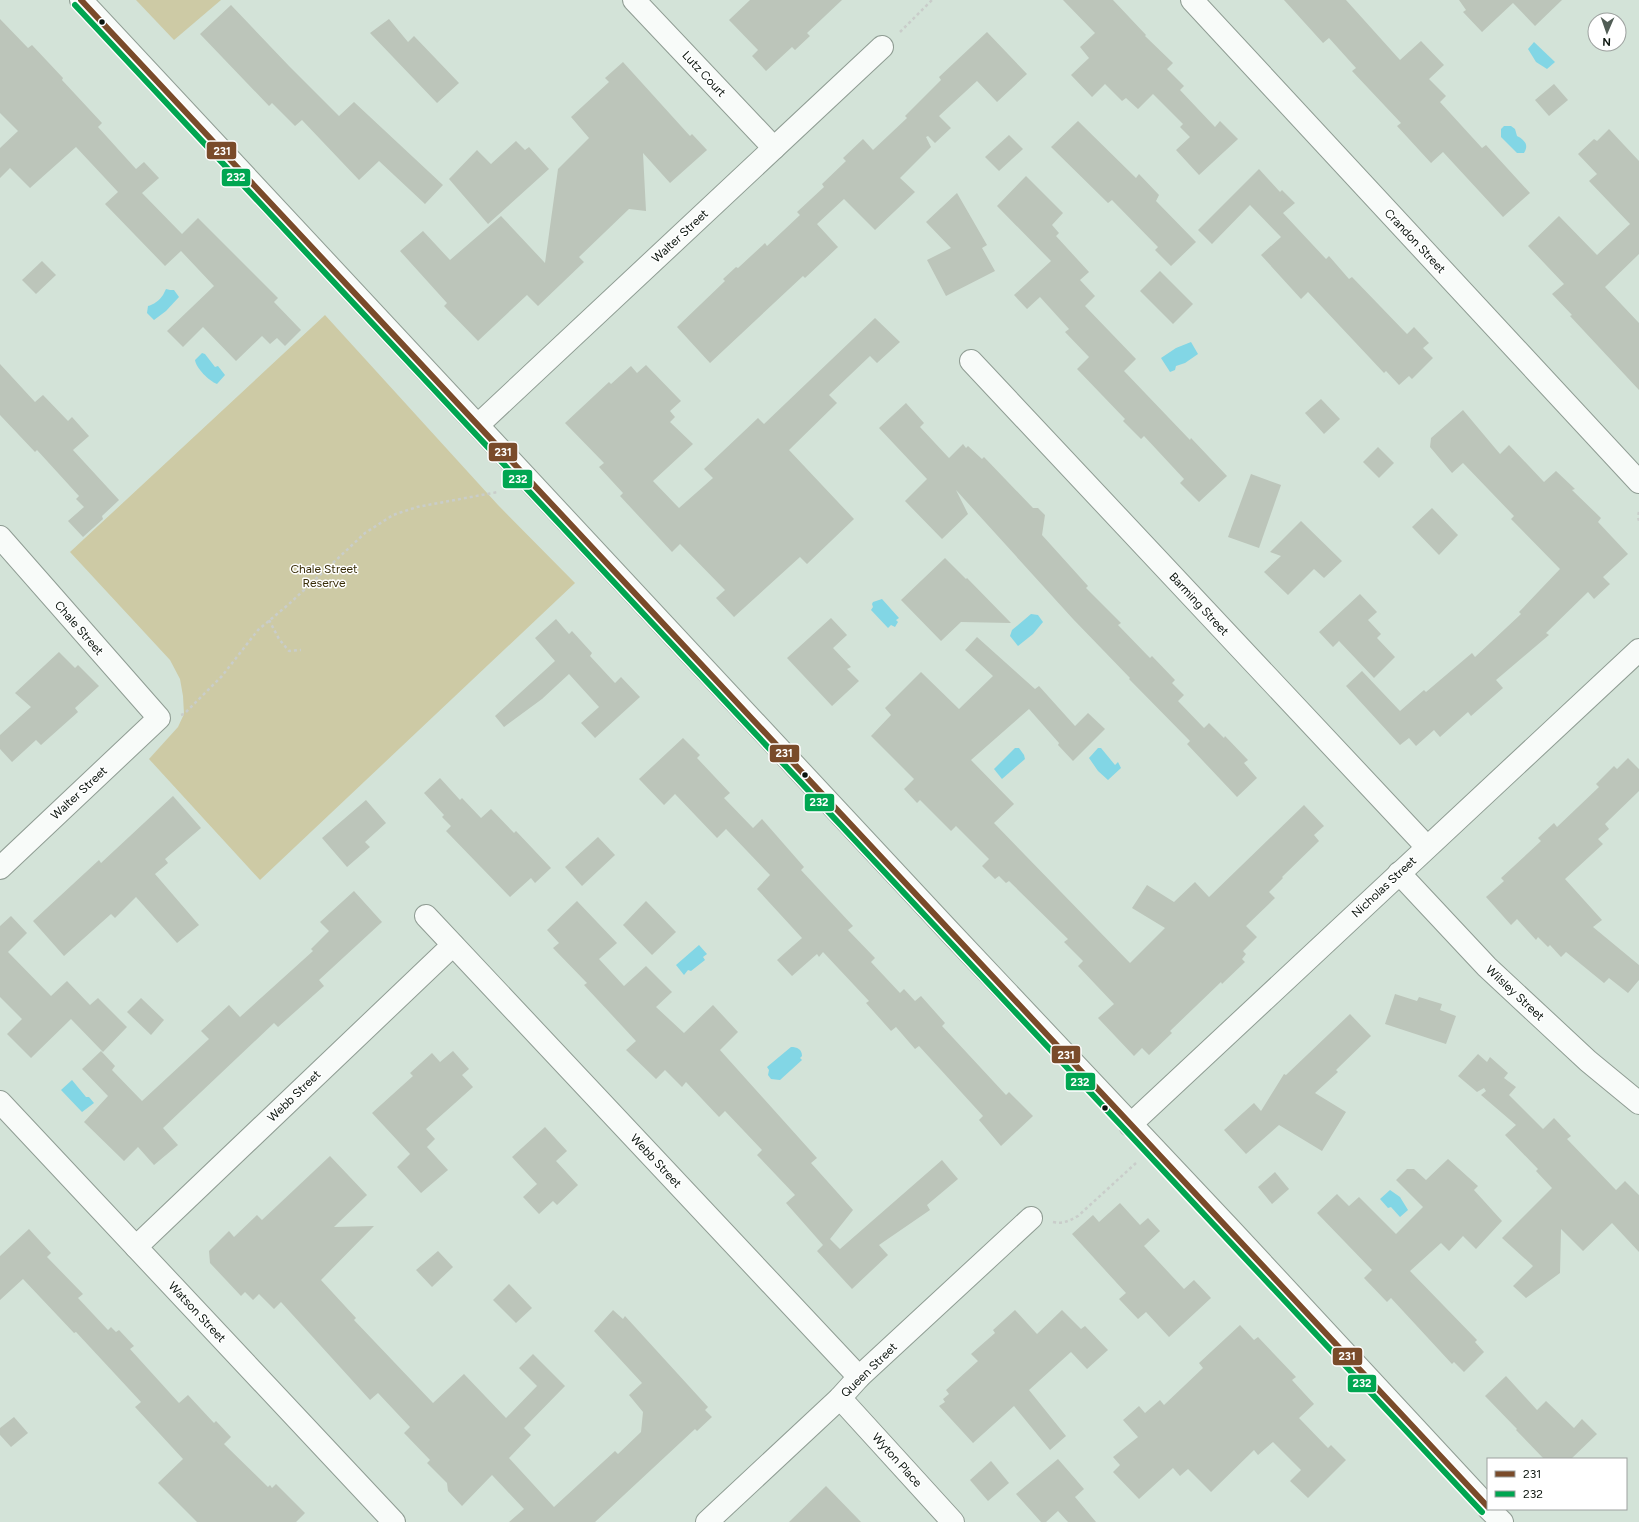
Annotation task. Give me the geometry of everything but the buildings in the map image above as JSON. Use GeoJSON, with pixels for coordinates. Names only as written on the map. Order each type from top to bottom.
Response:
{"type":"FeatureCollection","features":[{"type":"Feature","properties":{"kind":"street"},"geometry":{"type":"LineString","coordinates":[[81,0],[1487,1506]]}},
{"type":"Feature","properties":{"kind":"street","name":"Lutz Court"},"geometry":{"type":"LineString","coordinates":[[634,0],[774,148]]}},
{"type":"Feature","properties":{"kind":"street","name":"Crandon Street"},"geometry":{"type":"LineString","coordinates":[[1192,0],[1639,482]]}},
{"type":"Feature","properties":{"kind":"street","name":"Walter Street"},"geometry":{"type":"LineString","coordinates":[[478,425],[882,47]]}},
{"type":"Feature","properties":{"kind":"street","name":"Barming Street"},"geometry":{"type":"LineString","coordinates":[[971,361],[1427,847]]}},
{"type":"Feature","properties":{"kind":"street","name":"Chale Street"},"geometry":{"type":"LineString","coordinates":[[0,537],[159,718]]}},
{"type":"Feature","properties":{"kind":"street","name":"Nicholas Street"},"geometry":{"type":"LineString","coordinates":[[1130,1125],[1639,650]]}},
{"type":"Feature","properties":{"kind":"street","name":"Walter Street"},"geometry":{"type":"LineString","coordinates":[[0,868],[159,718]]}},
{"type":"Feature","properties":{"kind":"street","name":"Wilsley Street"},"geometry":{"type":"LineString","coordinates":[[1399,873],[1487,967],[1588,1061],[1639,1103]]}},
{"type":"Feature","properties":{"kind":"street","name":"Webb Street"},"geometry":{"type":"LineString","coordinates":[[426,916],[859,1377]]}},
{"type":"Feature","properties":{"kind":"street","name":"Webb Street"},"geometry":{"type":"LineString","coordinates":[[136,1247],[453,945]]}},
{"type":"Feature","properties":{"kind":"street","name":"Watson Street"},"geometry":{"type":"LineString","coordinates":[[0,1102],[394,1522]]}},
{"type":"Feature","properties":{"kind":"street","name":"Queen Street"},"geometry":{"type":"LineString","coordinates":[[707,1522],[840,1398],[859,1377],[1031,1218]]}},
{"type":"Feature","properties":{"kind":"street","name":"Wyton Place"},"geometry":{"type":"LineString","coordinates":[[840,1398],[953,1522]]}},
{"type":"Feature","properties":{"kind":"street"},"geometry":{"type":"LineString","coordinates":[[1491,1510],[1502,1522]]}},
{"type":"Feature","properties":{"kind":"path"},"geometry":{"type":"LineString","coordinates":[[882,47],[907,26],[932,0]]}},
{"type":"Feature","properties":{"kind":"path"},"geometry":{"type":"LineString","coordinates":[[159,718],[184,714],[222,676],[258,630],[364,533],[393,515],[417,507],[498,492]]}},
{"type":"Feature","properties":{"kind":"path"},"geometry":{"type":"LineString","coordinates":[[1639,512],[1639,521]]}},
{"type":"Feature","properties":{"kind":"path"},"geometry":{"type":"LineString","coordinates":[[269,620],[280,639],[290,651],[301,650]]}},
{"type":"Feature","properties":{"kind":"path"},"geometry":{"type":"LineString","coordinates":[[1031,1218],[1061,1223],[1078,1216],[1153,1148]]}},
{"type":"Feature","properties":{"kind":"green space"},"geometry":{"type":"Polygon","coordinates":[[[136,0],[221,0],[174,40],[136,0]]]}},
{"type":"Feature","properties":{"kind":"green space","name":"Chale Street Reserve"},"geometry":{"type":"Polygon","coordinates":[[[325,315],[498,505],[575,583],[260,880],[149,759],[178,727],[184,714],[180,679],[170,660],[70,552],[325,315]]]}},
{"type":"Feature","properties":{"kind":"water"},"geometry":{"type":"Polygon","coordinates":[[[1534,42],[1555,62],[1547,69],[1536,62],[1528,49],[1534,42]]]}},
{"type":"Feature","properties":{"kind":"water"},"geometry":{"type":"Polygon","coordinates":[[[1504,126],[1511,126],[1515,129],[1517,136],[1524,141],[1526,148],[1524,153],[1517,153],[1501,137],[1501,129],[1504,126]]]}},
{"type":"Feature","properties":{"kind":"water"},"geometry":{"type":"Polygon","coordinates":[[[166,289],[174,290],[179,297],[166,311],[154,320],[147,313],[148,306],[160,299],[166,289]]]}},
{"type":"Feature","properties":{"kind":"water"},"geometry":{"type":"Polygon","coordinates":[[[1191,342],[1198,354],[1185,363],[1176,366],[1175,370],[1170,372],[1161,358],[1176,348],[1191,342]]]}},
{"type":"Feature","properties":{"kind":"water"},"geometry":{"type":"Polygon","coordinates":[[[202,353],[205,354],[215,367],[218,366],[225,375],[217,384],[203,374],[196,363],[195,360],[202,353]]]}},
{"type":"Feature","properties":{"kind":"water"},"geometry":{"type":"Polygon","coordinates":[[[882,599],[899,618],[896,620],[898,622],[895,627],[891,625],[888,628],[871,610],[873,607],[873,602],[882,599]]]}},
{"type":"Feature","properties":{"kind":"water"},"geometry":{"type":"Polygon","coordinates":[[[1031,614],[1038,615],[1043,622],[1033,634],[1018,646],[1010,636],[1012,630],[1031,614]]]}},
{"type":"Feature","properties":{"kind":"water"},"geometry":{"type":"Polygon","coordinates":[[[1015,748],[1019,748],[1025,759],[1002,779],[994,769],[1015,748]]]}},
{"type":"Feature","properties":{"kind":"water"},"geometry":{"type":"Polygon","coordinates":[[[1098,748],[1101,748],[1115,765],[1118,762],[1121,768],[1108,780],[1098,771],[1089,758],[1098,748]]]}},
{"type":"Feature","properties":{"kind":"water"},"geometry":{"type":"Polygon","coordinates":[[[699,945],[707,954],[703,957],[705,960],[691,971],[688,970],[684,975],[676,965],[699,945]]]}},
{"type":"Feature","properties":{"kind":"water"},"geometry":{"type":"Polygon","coordinates":[[[791,1047],[800,1050],[802,1056],[800,1058],[802,1060],[780,1080],[771,1079],[768,1075],[769,1070],[767,1067],[791,1047]]]}},
{"type":"Feature","properties":{"kind":"water"},"geometry":{"type":"Polygon","coordinates":[[[72,1080],[86,1097],[89,1097],[94,1103],[82,1112],[61,1090],[72,1080]]]}},
{"type":"Feature","properties":{"kind":"water"},"geometry":{"type":"Polygon","coordinates":[[[1390,1190],[1400,1197],[1408,1210],[1400,1217],[1391,1207],[1388,1208],[1380,1199],[1390,1190]]]}},
{"type":"Feature","properties":{"kind":"transit line","name":"231"},"geometry":{"type":"LineString","coordinates":[[81,0],[1487,1506]]}},
{"type":"Feature","properties":{"kind":"transit line","name":"232"},"geometry":{"type":"LineString","coordinates":[[75,5],[1482,1512]]}}]}
